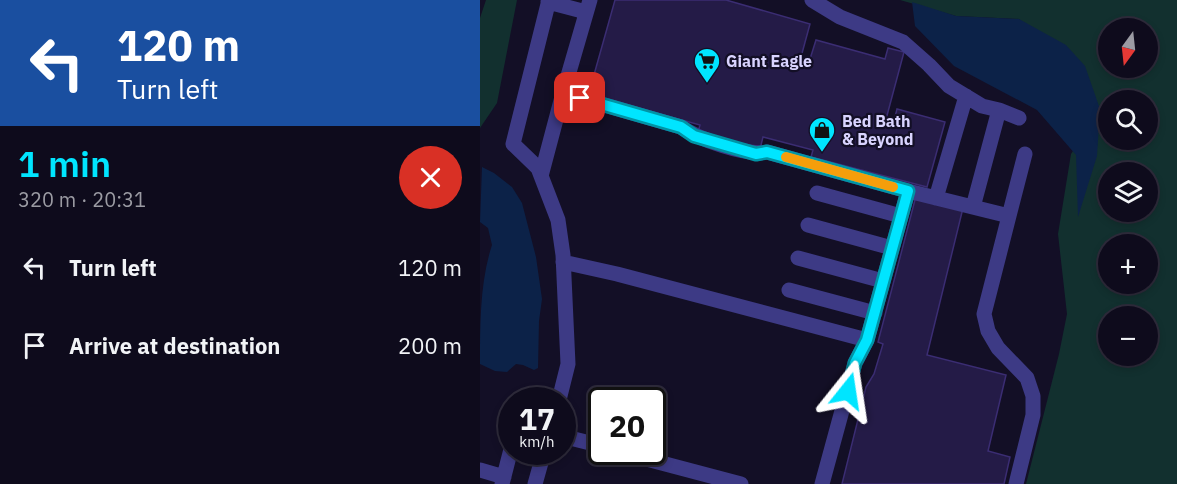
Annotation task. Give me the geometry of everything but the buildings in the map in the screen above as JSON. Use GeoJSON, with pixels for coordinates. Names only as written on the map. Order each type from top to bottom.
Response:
{"type":"FeatureCollection","features":[{"type":"Feature","properties":{"kind":"lane"},"geometry":{"type":"LineString","coordinates":[[812,0],[840,17],[903,42],[949,86],[982,106],[1019,118]]}},
{"type":"Feature","properties":{"kind":"lane"},"geometry":{"type":"LineString","coordinates":[[541,176],[588,6],[548,1],[513,144],[538,168],[541,176],[558,220],[563,262],[568,364],[562,387]]}},
{"type":"Feature","properties":{"kind":"lane"},"geometry":{"type":"LineString","coordinates":[[563,93],[681,127],[694,136],[756,154],[767,152],[1009,216]]}},
{"type":"Feature","properties":{"kind":"lane"},"geometry":{"type":"LineString","coordinates":[[936,198],[966,96]]}},
{"type":"Feature","properties":{"kind":"lane"},"geometry":{"type":"LineString","coordinates":[[973,207],[999,110]]}},
{"type":"Feature","properties":{"kind":"lane"},"geometry":{"type":"LineString","coordinates":[[1016,484],[1031,424],[1034,396],[1027,378],[998,348],[988,331],[984,314],[1025,154]]}},
{"type":"Feature","properties":{"kind":"lane"},"geometry":{"type":"LineString","coordinates":[[822,484],[855,363],[867,340],[908,191]]}},
{"type":"Feature","properties":{"kind":"lane"},"geometry":{"type":"LineString","coordinates":[[817,193],[901,216]]}},
{"type":"Feature","properties":{"kind":"lane"},"geometry":{"type":"LineString","coordinates":[[808,225],[892,248]]}},
{"type":"Feature","properties":{"kind":"lane"},"geometry":{"type":"LineString","coordinates":[[798,258],[883,281]]}},
{"type":"Feature","properties":{"kind":"lane"},"geometry":{"type":"LineString","coordinates":[[563,262],[867,340]]}},
{"type":"Feature","properties":{"kind":"lane"},"geometry":{"type":"LineString","coordinates":[[789,290],[874,313]]}},
{"type":"Feature","properties":{"kind":"lane"},"geometry":{"type":"LineString","coordinates":[[666,464],[741,484]]}},
{"type":"Feature","properties":{"kind":"lane"},"geometry":{"type":"LineString","coordinates":[[480,470],[503,481],[508,465]]}},
{"type":"Feature","properties":{"kind":"lane"},"geometry":{"type":"LineString","coordinates":[[535,484],[540,465]]}},
{"type":"Feature","properties":{"kind":"green space"},"geometry":{"type":"Polygon","coordinates":[[[486,0],[517,0],[497,103],[480,128],[480,18],[486,0]]]}},
{"type":"Feature","properties":{"kind":"green space"},"geometry":{"type":"Polygon","coordinates":[[[900,0],[1177,0],[1177,484],[1026,484],[1067,314],[1058,234],[1071,154],[1098,112],[1098,150],[1158,150],[1158,90],[1098,90],[1098,107],[1019,19],[956,16],[900,0]]]}},
{"type":"Feature","properties":{"kind":"water"},"geometry":{"type":"Polygon","coordinates":[[[912,2],[956,16],[1019,19],[1066,45],[1085,66],[1098,103],[1098,140],[1097,156],[1078,217],[1076,155],[1037,110],[954,66],[915,26],[912,2]]]}},
{"type":"Feature","properties":{"kind":"water"},"geometry":{"type":"Polygon","coordinates":[[[482,167],[512,187],[522,203],[536,257],[542,299],[538,368],[534,370],[516,364],[507,372],[495,371],[480,364],[483,288],[492,245],[488,228],[480,222],[482,167]]]}},
{"type":"Feature","properties":{"kind":"slow traffic"},"geometry":{"type":"LineString","coordinates":[[786,157],[893,187]]}},
{"type":"Feature","properties":{"kind":"place","name":"Giant Eagle"},"geometry":{"type":"Point","coordinates":[707,84]}},
{"type":"Feature","properties":{"kind":"place","name":"Bed Bath & Beyond"},"geometry":{"type":"Point","coordinates":[822,153]}},
{"type":"Feature","properties":{"kind":"route"},"geometry":{"type":"LineString","coordinates":[[580,98],[681,127],[694,136],[756,154],[767,152],[908,191],[867,340],[855,363],[848,391]]}}]}
